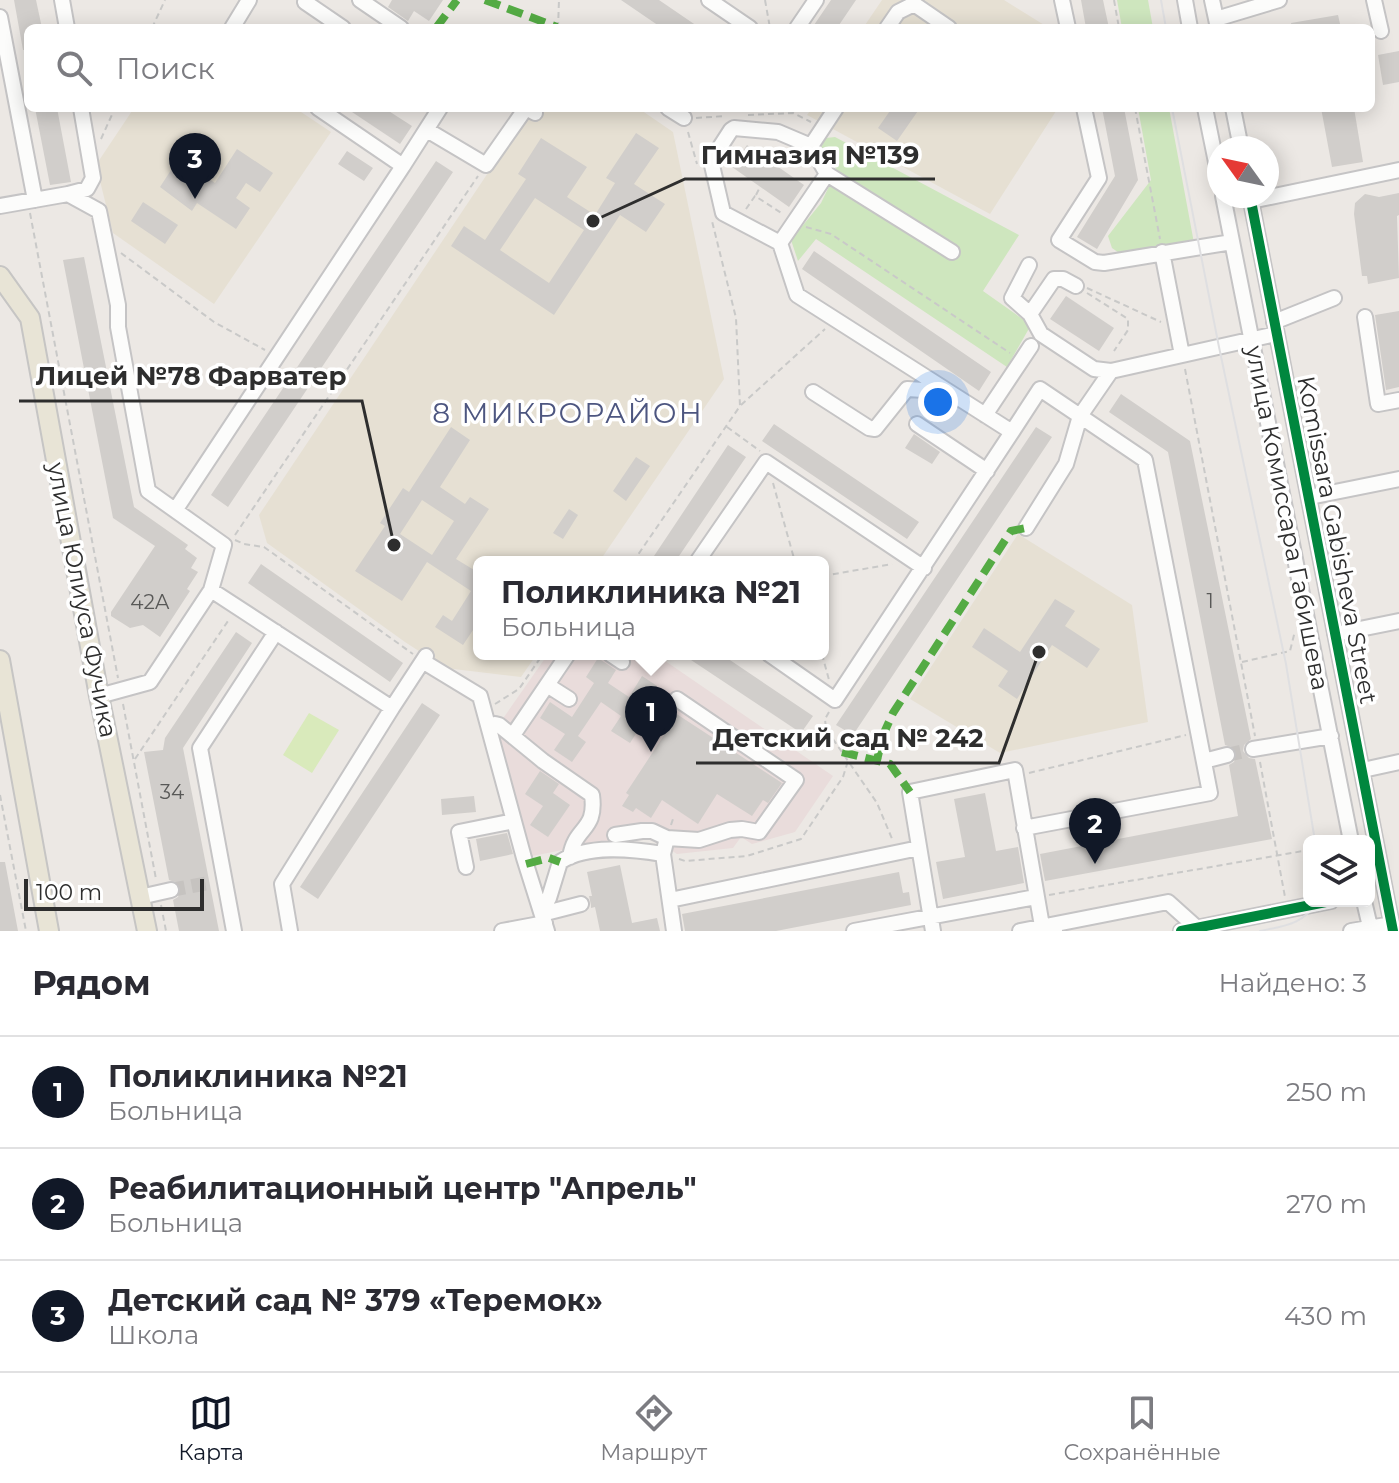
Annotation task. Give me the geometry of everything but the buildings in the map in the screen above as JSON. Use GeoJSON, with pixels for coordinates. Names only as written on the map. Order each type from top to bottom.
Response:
{"type":"FeatureCollection","features":[{"type":"Feature","properties":{"kind":"main road","name":"улица Юлиуса Фучика"},"geometry":{"type":"LineString","coordinates":[[0,276],[30,318],[99,696],[157,893],[147,931]]}},
{"type":"Feature","properties":{"kind":"main road"},"geometry":{"type":"LineString","coordinates":[[0,660],[49,931]]}},
{"type":"Feature","properties":{"kind":"street"},"geometry":{"type":"LineString","coordinates":[[62,0],[66,24]]}},
{"type":"Feature","properties":{"kind":"street"},"geometry":{"type":"LineString","coordinates":[[234,24],[249,0]]}},
{"type":"Feature","properties":{"kind":"street"},"geometry":{"type":"LineString","coordinates":[[360,0],[395,24]]}},
{"type":"Feature","properties":{"kind":"street"},"geometry":{"type":"LineString","coordinates":[[709,0],[744,24]]}},
{"type":"Feature","properties":{"kind":"street"},"geometry":{"type":"LineString","coordinates":[[800,24],[816,0]]}},
{"type":"Feature","properties":{"kind":"street"},"geometry":{"type":"LineString","coordinates":[[1062,0],[1067,24]]}},
{"type":"Feature","properties":{"kind":"street"},"geometry":{"type":"LineString","coordinates":[[1185,0],[1189,24]]}},
{"type":"Feature","properties":{"kind":"street"},"geometry":{"type":"LineString","coordinates":[[1212,0],[1217,23],[1279,0]]}},
{"type":"Feature","properties":{"kind":"street"},"geometry":{"type":"LineString","coordinates":[[1374,0],[1381,31]]}},
{"type":"Feature","properties":{"kind":"street"},"geometry":{"type":"LineString","coordinates":[[305,2],[337,24]]}},
{"type":"Feature","properties":{"kind":"street"},"geometry":{"type":"LineString","coordinates":[[890,24],[898,12],[914,4],[943,24]]}},
{"type":"Feature","properties":{"kind":"street"},"geometry":{"type":"LineString","coordinates":[[0,17],[31,200]]}},
{"type":"Feature","properties":{"kind":"street"},"geometry":{"type":"LineString","coordinates":[[0,206],[87,189],[93,178],[82,112]]}},
{"type":"Feature","properties":{"kind":"street"},"geometry":{"type":"LineString","coordinates":[[324,112],[403,166]]}},
{"type":"Feature","properties":{"kind":"street"},"geometry":{"type":"LineString","coordinates":[[176,509],[438,112]]}},
{"type":"Feature","properties":{"kind":"street"},"geometry":{"type":"LineString","coordinates":[[427,130],[486,165],[527,112]]}},
{"type":"Feature","properties":{"kind":"street"},"geometry":{"type":"LineString","coordinates":[[674,112],[684,118]]}},
{"type":"Feature","properties":{"kind":"street"},"geometry":{"type":"LineString","coordinates":[[811,146],[833,112]]}},
{"type":"Feature","properties":{"kind":"street"},"geometry":{"type":"LineString","coordinates":[[1085,112],[1099,178],[1059,240],[1095,262],[1104,263],[1232,242]]}},
{"type":"Feature","properties":{"kind":"street"},"geometry":{"type":"LineString","coordinates":[[1206,112],[1211,136]]}},
{"type":"Feature","properties":{"kind":"street"},"geometry":{"type":"LineString","coordinates":[[1234,112],[1239,136]]}},
{"type":"Feature","properties":{"kind":"street"},"geometry":{"type":"LineString","coordinates":[[952,252],[827,174],[811,146],[778,132],[734,128],[711,161],[723,213],[780,243],[797,295],[1012,432]]}},
{"type":"Feature","properties":{"kind":"street"},"geometry":{"type":"LineString","coordinates":[[1279,193],[1399,170]]}},
{"type":"Feature","properties":{"kind":"street"},"geometry":{"type":"LineString","coordinates":[[780,243],[827,174]]}},
{"type":"Feature","properties":{"kind":"street"},"geometry":{"type":"LineString","coordinates":[[68,194],[99,211],[118,305],[118,327],[148,491],[224,545],[211,590],[150,682],[99,696]]}},
{"type":"Feature","properties":{"kind":"street","name":"улица Комиссара Габишева"},"geometry":{"type":"LineString","coordinates":[[1225,208],[1350,835]]}},
{"type":"Feature","properties":{"kind":"street","name":"Komissara Gabisheva Street"},"geometry":{"type":"LineString","coordinates":[[1252,208],[1385,892]]}},
{"type":"Feature","properties":{"kind":"street"},"geometry":{"type":"LineString","coordinates":[[1162,252],[1182,355]]}},
{"type":"Feature","properties":{"kind":"street"},"geometry":{"type":"LineString","coordinates":[[1029,265],[1017,283],[1012,298],[1030,314],[1041,334],[1094,369],[1111,371],[1251,339],[1334,298]]}},
{"type":"Feature","properties":{"kind":"street"},"geometry":{"type":"LineString","coordinates":[[1030,314],[1054,279],[1063,279],[1076,286]]}},
{"type":"Feature","properties":{"kind":"street"},"geometry":{"type":"LineString","coordinates":[[1365,317],[1378,404],[1399,400]]}},
{"type":"Feature","properties":{"kind":"street"},"geometry":{"type":"LineString","coordinates":[[985,415],[1031,346]]}},
{"type":"Feature","properties":{"kind":"street"},"geometry":{"type":"LineString","coordinates":[[1026,528],[1066,464],[1080,416],[1111,371]]}},
{"type":"Feature","properties":{"kind":"street"},"geometry":{"type":"LineString","coordinates":[[813,392],[875,429],[907,389],[924,390],[935,383]]}},
{"type":"Feature","properties":{"kind":"street"},"geometry":{"type":"LineString","coordinates":[[778,660],[835,700],[918,564],[987,471],[1040,389],[1145,460],[1210,793],[1024,828]]}},
{"type":"Feature","properties":{"kind":"street"},"geometry":{"type":"LineString","coordinates":[[917,424],[987,471]]}},
{"type":"Feature","properties":{"kind":"street"},"geometry":{"type":"LineString","coordinates":[[701,556],[766,462],[918,564]]}},
{"type":"Feature","properties":{"kind":"street"},"geometry":{"type":"LineString","coordinates":[[1310,497],[1399,479]]}},
{"type":"Feature","properties":{"kind":"street"},"geometry":{"type":"LineString","coordinates":[[211,590],[392,708]]}},
{"type":"Feature","properties":{"kind":"street"},"geometry":{"type":"LineString","coordinates":[[1335,634],[1399,621]]}},
{"type":"Feature","properties":{"kind":"street"},"geometry":{"type":"LineString","coordinates":[[234,931],[200,748],[276,632]]}},
{"type":"Feature","properties":{"kind":"street"},"geometry":{"type":"LineString","coordinates":[[290,931],[282,884],[425,659],[480,696],[544,920]]}},
{"type":"Feature","properties":{"kind":"street"},"geometry":{"type":"LineString","coordinates":[[513,735],[564,660]]}},
{"type":"Feature","properties":{"kind":"street"},"geometry":{"type":"LineString","coordinates":[[547,685],[569,699]]}},
{"type":"Feature","properties":{"kind":"street"},"geometry":{"type":"LineString","coordinates":[[615,835],[652,831],[667,838],[699,840],[730,830],[759,832],[796,780],[677,699]]}},
{"type":"Feature","properties":{"kind":"street"},"geometry":{"type":"LineString","coordinates":[[490,731],[495,724],[499,725],[592,795],[594,809],[591,821],[574,842],[570,857]]}},
{"type":"Feature","properties":{"kind":"street"},"geometry":{"type":"LineString","coordinates":[[1255,749],[1331,736]]}},
{"type":"Feature","properties":{"kind":"street"},"geometry":{"type":"LineString","coordinates":[[1204,761],[1227,755]]}},
{"type":"Feature","properties":{"kind":"street"},"geometry":{"type":"LineString","coordinates":[[1363,770],[1399,762]]}},
{"type":"Feature","properties":{"kind":"street"},"geometry":{"type":"LineString","coordinates":[[932,925],[910,792],[1015,770],[1036,897],[1048,929]]}},
{"type":"Feature","properties":{"kind":"street"},"geometry":{"type":"LineString","coordinates":[[466,867],[459,832],[514,821]]}},
{"type":"Feature","properties":{"kind":"street"},"geometry":{"type":"LineString","coordinates":[[667,838],[663,854],[674,931]]}},
{"type":"Feature","properties":{"kind":"street"},"geometry":{"type":"LineString","coordinates":[[544,920],[560,862],[570,857],[623,848],[663,854]]}},
{"type":"Feature","properties":{"kind":"street"},"geometry":{"type":"LineString","coordinates":[[670,900],[919,848]]}},
{"type":"Feature","properties":{"kind":"street"},"geometry":{"type":"LineString","coordinates":[[209,883],[225,879]]}},
{"type":"Feature","properties":{"kind":"street"},"geometry":{"type":"LineString","coordinates":[[1351,931],[1393,927],[1385,892],[1375,894]]}},
{"type":"Feature","properties":{"kind":"street"},"geometry":{"type":"LineString","coordinates":[[854,931],[932,925],[1036,897]]}},
{"type":"Feature","properties":{"kind":"street"},"geometry":{"type":"LineString","coordinates":[[1020,931],[1048,929],[1168,902],[1197,928]]}},
{"type":"Feature","properties":{"kind":"street"},"geometry":{"type":"LineString","coordinates":[[502,931],[544,920],[581,904]]}},
{"type":"Feature","properties":{"kind":"street"},"geometry":{"type":"LineString","coordinates":[[1181,931],[1303,907]]}},
{"type":"Feature","properties":{"kind":"street"},"geometry":{"type":"LineString","coordinates":[[1366,907],[1371,929]]}},
{"type":"Feature","properties":{"kind":"path"},"geometry":{"type":"LineString","coordinates":[[154,24],[165,0]]}},
{"type":"Feature","properties":{"kind":"path"},"geometry":{"type":"LineString","coordinates":[[558,24],[559,0]]}},
{"type":"Feature","properties":{"kind":"path"},"geometry":{"type":"LineString","coordinates":[[765,0],[769,24]]}},
{"type":"Feature","properties":{"kind":"path"},"geometry":{"type":"LineString","coordinates":[[1114,0],[1118,24]]}},
{"type":"Feature","properties":{"kind":"path"},"geometry":{"type":"LineString","coordinates":[[90,161],[113,112]]}},
{"type":"Feature","properties":{"kind":"path"},"geometry":{"type":"LineString","coordinates":[[1136,112],[1162,252]]}},
{"type":"Feature","properties":{"kind":"path"},"geometry":{"type":"LineString","coordinates":[[684,118],[701,177]]}},
{"type":"Feature","properties":{"kind":"path"},"geometry":{"type":"LineString","coordinates":[[425,659],[407,650],[264,547],[244,544],[233,538],[486,165]]}},
{"type":"Feature","properties":{"kind":"path"},"geometry":{"type":"LineString","coordinates":[[738,220],[760,187]]}},
{"type":"Feature","properties":{"kind":"path"},"geometry":{"type":"LineString","coordinates":[[755,196],[795,222],[816,232],[831,234],[1021,361]]}},
{"type":"Feature","properties":{"kind":"path"},"geometry":{"type":"LineString","coordinates":[[31,200],[166,931]]}},
{"type":"Feature","properties":{"kind":"path"},"geometry":{"type":"LineString","coordinates":[[712,219],[736,318],[740,406]]}},
{"type":"Feature","properties":{"kind":"path"},"geometry":{"type":"LineString","coordinates":[[105,241],[214,322],[277,356]]}},
{"type":"Feature","properties":{"kind":"path"},"geometry":{"type":"LineString","coordinates":[[1076,286],[1094,289],[1177,329]]}},
{"type":"Feature","properties":{"kind":"path"},"geometry":{"type":"LineString","coordinates":[[1076,286],[1128,319],[1128,330],[1114,351]]}},
{"type":"Feature","properties":{"kind":"path"},"geometry":{"type":"LineString","coordinates":[[637,556],[740,406],[836,319]]}},
{"type":"Feature","properties":{"kind":"path"},"geometry":{"type":"LineString","coordinates":[[1182,355],[1288,910]]}},
{"type":"Feature","properties":{"kind":"path"},"geometry":{"type":"LineString","coordinates":[[726,427],[759,449],[766,462],[793,556]]}},
{"type":"Feature","properties":{"kind":"path"},"geometry":{"type":"LineString","coordinates":[[829,575],[918,564]]}},
{"type":"Feature","properties":{"kind":"path"},"geometry":{"type":"LineString","coordinates":[[134,761],[237,607]]}},
{"type":"Feature","properties":{"kind":"path"},"geometry":{"type":"LineString","coordinates":[[1241,662],[1290,651],[1296,627]]}},
{"type":"Feature","properties":{"kind":"path"},"geometry":{"type":"LineString","coordinates":[[407,650],[410,646]]}},
{"type":"Feature","properties":{"kind":"path"},"geometry":{"type":"LineString","coordinates":[[485,710],[519,689],[539,660]]}},
{"type":"Feature","properties":{"kind":"path"},"geometry":{"type":"LineString","coordinates":[[824,660],[835,700],[825,719],[826,729],[877,803],[898,852]]}},
{"type":"Feature","properties":{"kind":"path"},"geometry":{"type":"LineString","coordinates":[[1016,777],[1198,732]]}},
{"type":"Feature","properties":{"kind":"path"},"geometry":{"type":"LineString","coordinates":[[0,795],[26,931]]}},
{"type":"Feature","properties":{"kind":"path"},"geometry":{"type":"LineString","coordinates":[[1036,897],[1303,851]]}},
{"type":"Feature","properties":{"kind":"shaded area"},"geometry":{"type":"Polygon","coordinates":[[[882,0],[1004,0],[1043,24],[866,24],[882,0]]]}},
{"type":"Feature","properties":{"kind":"shaded area"},"geometry":{"type":"Polygon","coordinates":[[[131,112],[301,112],[331,132],[214,304],[113,233],[96,165],[131,112]]]}},
{"type":"Feature","properties":{"kind":"shaded area"},"geometry":{"type":"Polygon","coordinates":[[[535,112],[644,112],[673,132],[724,379],[603,556],[473,556],[473,660],[533,660],[521,677],[445,668],[267,543],[259,515],[524,119],[532,117],[535,112]]]}},
{"type":"Feature","properties":{"kind":"shaded area"},"geometry":{"type":"Polygon","coordinates":[[[809,112],[1055,112],[990,214],[807,115],[809,112]]]}},
{"type":"Feature","properties":{"kind":"shaded area"},"geometry":{"type":"Polygon","coordinates":[[[1018,534],[1132,605],[1148,722],[1000,753],[910,699],[1018,534]]]}},
{"type":"Feature","properties":{"kind":"shaded area"},"geometry":{"type":"Polygon","coordinates":[[[544,660],[664,660],[833,776],[795,832],[752,844],[741,837],[733,848],[677,854],[646,834],[532,856],[497,727],[544,660]]]}},
{"type":"Feature","properties":{"kind":"green space"},"geometry":{"type":"Polygon","coordinates":[[[1117,0],[1148,0],[1152,24],[1121,24],[1117,0]]]}},
{"type":"Feature","properties":{"kind":"green space"},"geometry":{"type":"Polygon","coordinates":[[[1139,112],[1170,112],[1194,243],[1122,255],[1112,248],[1108,236],[1151,180],[1139,112]]]}},
{"type":"Feature","properties":{"kind":"green space"},"geometry":{"type":"Polygon","coordinates":[[[835,137],[1019,235],[983,291],[1031,325],[1007,367],[816,239],[798,261],[791,240],[821,203],[837,170],[820,149],[826,138],[835,137]]]}},
{"type":"Feature","properties":{"kind":"green space"},"geometry":{"type":"Polygon","coordinates":[[[309,713],[339,730],[312,773],[283,755],[309,713]]]}},
{"type":"Feature","properties":{"kind":"tunnel"},"geometry":{"type":"LineString","coordinates":[[1227,755],[1253,749]]}},
{"type":"Feature","properties":{"kind":"tunnel"},"geometry":{"type":"LineString","coordinates":[[171,890],[209,883]]}},
{"type":"Feature","properties":{"kind":"tram line"},"geometry":{"type":"LineString","coordinates":[[1161,0],[1165,24]]}},
{"type":"Feature","properties":{"kind":"tram line"},"geometry":{"type":"LineString","coordinates":[[1173,112],[1286,664],[1314,835]]}},
{"type":"Feature","properties":{"kind":"tram line"},"geometry":{"type":"LineString","coordinates":[[1260,931],[1300,919],[1313,907]]}},
{"type":"Feature","properties":{"kind":"marked path"},"geometry":{"type":"LineString","coordinates":[[439,24],[457,0]]}},
{"type":"Feature","properties":{"kind":"marked path"},"geometry":{"type":"LineString","coordinates":[[485,0],[549,24]]}},
{"type":"Feature","properties":{"kind":"marked path"},"geometry":{"type":"LineString","coordinates":[[877,760],[893,713],[1011,531],[1026,528]]}},
{"type":"Feature","properties":{"kind":"marked path"},"geometry":{"type":"LineString","coordinates":[[842,752],[890,764],[910,792]]}},
{"type":"Feature","properties":{"kind":"marked path"},"geometry":{"type":"LineString","coordinates":[[526,864],[549,858],[560,862]]}},
{"type":"Feature","properties":{"kind":"cycle path"},"geometry":{"type":"LineString","coordinates":[[1252,208],[1393,931]]}},
{"type":"Feature","properties":{"kind":"cycle path"},"geometry":{"type":"LineString","coordinates":[[1181,931],[1303,907]]}},
{"type":"Feature","properties":{"kind":"place","name":"Детский сад № 379 «Теремок»"},"geometry":{"type":"Point","coordinates":[195,199]}},
{"type":"Feature","properties":{"kind":"place","name":"Гимназия №139"},"geometry":{"type":"Point","coordinates":[593,221]}},
{"type":"Feature","properties":{"kind":"place","name":"Лицей №78 Фарватер"},"geometry":{"type":"Point","coordinates":[394,545]}},
{"type":"Feature","properties":{"kind":"place","name":"Детский сад № 242"},"geometry":{"type":"Point","coordinates":[1039,652]}},
{"type":"Feature","properties":{"kind":"place","name":"Поликлиника №21"},"geometry":{"type":"Point","coordinates":[651,752]}},
{"type":"Feature","properties":{"kind":"place","name":"Реабилитационный центр \"Апрель\""},"geometry":{"type":"Point","coordinates":[1095,864]}},
{"type":"Feature","properties":{"kind":"district","name":"8 МИКРОРАЙОН"},"geometry":{"type":"Point","coordinates":[568,413]}}]}
